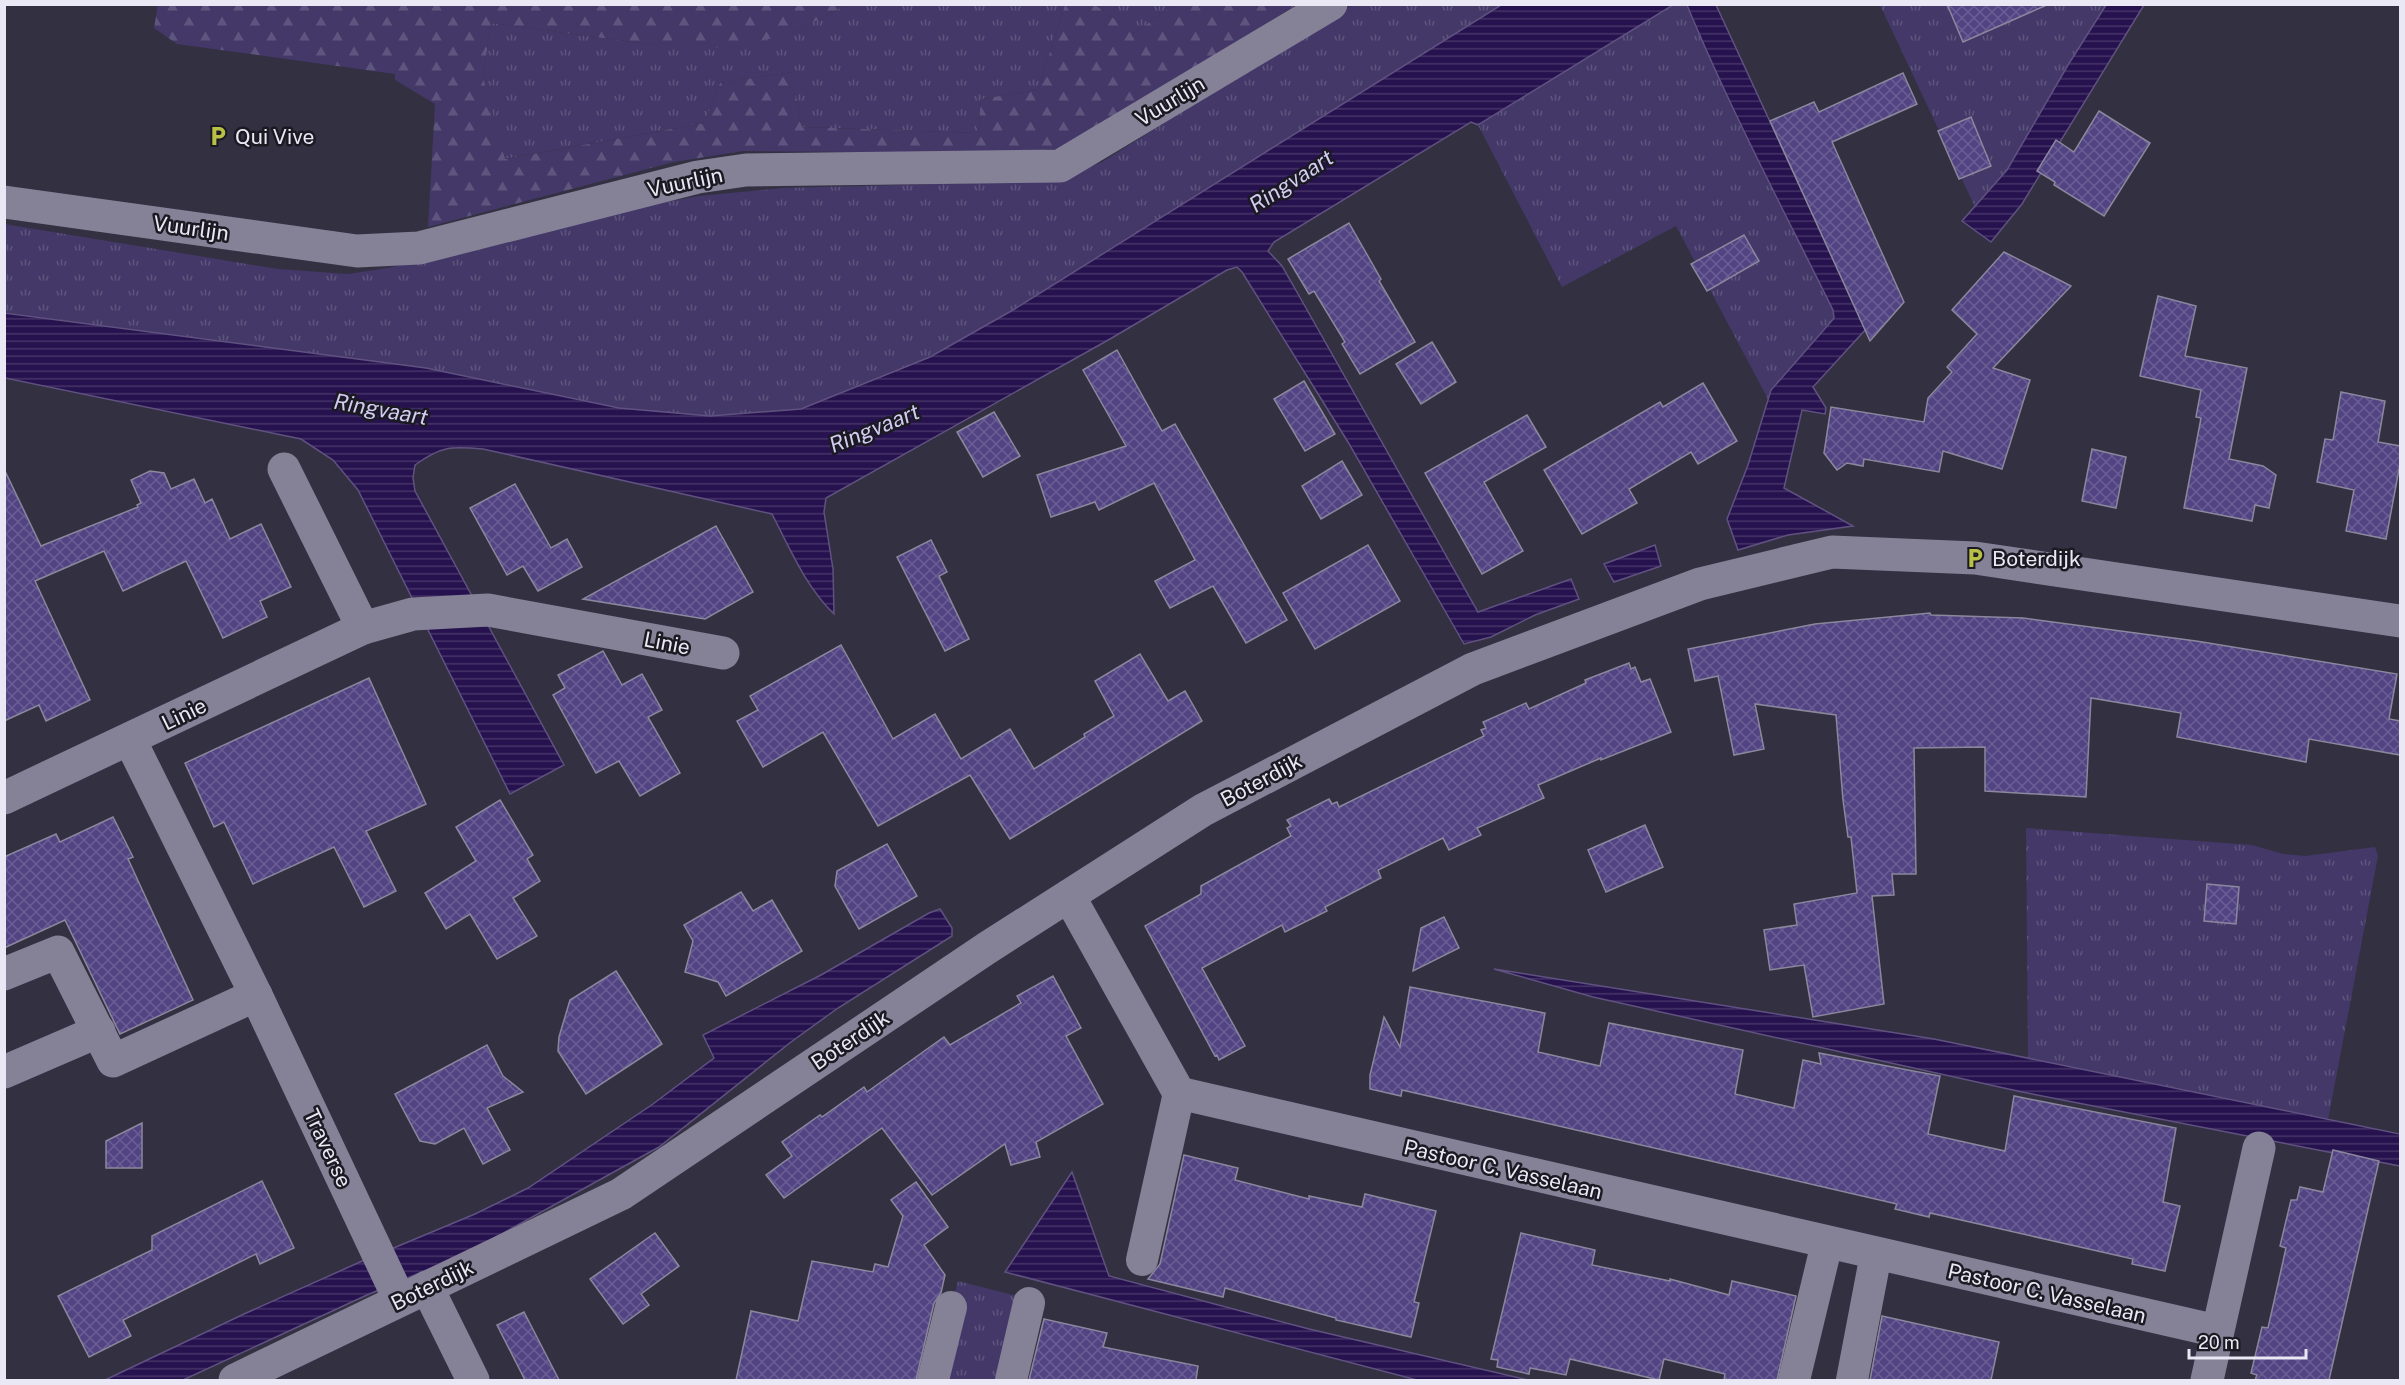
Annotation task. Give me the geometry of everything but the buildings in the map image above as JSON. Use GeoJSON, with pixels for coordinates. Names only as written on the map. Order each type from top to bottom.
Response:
{"type":"FeatureCollection","features":[{"type":"Feature","properties":{"kind":"street","name":"Vuurlijn"},"geometry":{"type":"LineString","coordinates":[[4,202],[357,251],[419,248],[698,177],[746,170],[1060,166],[1331,4]]}},
{"type":"Feature","properties":{"kind":"street"},"geometry":{"type":"LineString","coordinates":[[284,469],[363,628]]}},
{"type":"Feature","properties":{"kind":"street","name":"Boterdijk"},"geometry":{"type":"LineString","coordinates":[[235,1380],[407,1292],[621,1194],[1069,896],[1203,810],[1473,669],[1700,584],[1832,552],[1975,558],[2400,621]]}},
{"type":"Feature","properties":{"kind":"street","name":"Linie"},"geometry":{"type":"LineString","coordinates":[[4,798],[363,628],[413,614],[488,610],[723,653]]}},
{"type":"Feature","properties":{"kind":"street","name":"Traverse"},"geometry":{"type":"LineString","coordinates":[[130,740],[256,995],[373,1244],[473,1380]]}},
{"type":"Feature","properties":{"kind":"street"},"geometry":{"type":"LineString","coordinates":[[1069,896],[1179,1093],[1142,1260]]}},
{"type":"Feature","properties":{"kind":"street"},"geometry":{"type":"LineString","coordinates":[[4,974],[58,952],[113,1061],[256,995]]}},
{"type":"Feature","properties":{"kind":"street"},"geometry":{"type":"LineString","coordinates":[[4,1072],[99,1031]]}},
{"type":"Feature","properties":{"kind":"street","name":"Pastoor C. Vasselaan"},"geometry":{"type":"LineString","coordinates":[[1179,1093],[2217,1331]]}},
{"type":"Feature","properties":{"kind":"street"},"geometry":{"type":"LineString","coordinates":[[2207,1380],[2259,1148]]}},
{"type":"Feature","properties":{"kind":"street"},"geometry":{"type":"LineString","coordinates":[[1794,1380],[1827,1243]]}},
{"type":"Feature","properties":{"kind":"street"},"geometry":{"type":"LineString","coordinates":[[1852,1380],[1876,1254]]}},
{"type":"Feature","properties":{"kind":"street"},"geometry":{"type":"LineString","coordinates":[[1011,1380],[1029,1303]]}},
{"type":"Feature","properties":{"kind":"street"},"geometry":{"type":"LineString","coordinates":[[933,1380],[951,1307]]}},
{"type":"Feature","properties":{"kind":"green space"},"geometry":{"type":"Polygon","coordinates":[[[158,4],[846,5],[789,35],[723,48],[655,45],[491,23],[483,77],[505,159],[705,123],[720,83],[793,72],[793,87],[802,127],[978,133],[981,99],[1038,90],[1065,5],[1095,5],[1134,33],[1174,5],[1296,5],[1120,114],[1058,149],[999,153],[743,151],[674,162],[428,227],[435,104],[395,80],[395,74],[177,44],[154,28],[158,4]]]}},
{"type":"Feature","properties":{"kind":"green space"},"geometry":{"type":"Polygon","coordinates":[[[846,5],[1065,5],[1038,90],[981,99],[978,133],[802,127],[793,87],[793,72],[720,83],[705,123],[504,159],[483,77],[491,23],[655,45],[789,35],[846,5]]]}},
{"type":"Feature","properties":{"kind":"green space"},"geometry":{"type":"Polygon","coordinates":[[[1095,5],[1174,5],[1134,33],[1095,5]]]}},
{"type":"Feature","properties":{"kind":"green space"},"geometry":{"type":"Polygon","coordinates":[[[1352,5],[1501,5],[1013,310],[930,357],[801,409],[710,416],[619,408],[426,368],[5,313],[4,224],[278,269],[348,274],[388,268],[616,211],[699,196],[782,188],[1023,182],[1068,175],[1102,162],[1352,5]]]}},
{"type":"Feature","properties":{"kind":"green space"},"geometry":{"type":"Polygon","coordinates":[[[1673,5],[1687,5],[1739,121],[1833,310],[1834,318],[1771,390],[1768,399],[1676,226],[1562,287],[1478,125],[1673,5]]]}},
{"type":"Feature","properties":{"kind":"green space"},"geometry":{"type":"Polygon","coordinates":[[[1880,5],[2106,5],[2007,170],[1975,207],[1880,5]]]}},
{"type":"Feature","properties":{"kind":"green space"},"geometry":{"type":"Polygon","coordinates":[[[2026,828],[2252,845],[2283,854],[2305,856],[2375,847],[2378,856],[2328,1120],[2028,1058],[2026,828]]]}},
{"type":"Feature","properties":{"kind":"green space"},"geometry":{"type":"Polygon","coordinates":[[[958,1281],[1037,1301],[1006,1380],[946,1380],[965,1299],[954,1296],[958,1281]]]}},
{"type":"Feature","properties":{"kind":"water","name":"Ringvaart"},"geometry":{"type":"Polygon","coordinates":[[[1501,5],[1673,5],[1478,125],[1471,122],[1274,242],[1268,251],[1282,266],[1478,612],[1571,579],[1579,599],[1535,615],[1491,637],[1464,644],[1348,442],[1237,267],[1227,270],[1110,339],[826,498],[824,512],[833,569],[834,614],[807,580],[772,514],[483,449],[447,449],[432,454],[415,465],[413,478],[415,491],[564,765],[510,794],[358,490],[333,460],[301,439],[5,378],[4,313],[426,368],[619,408],[710,416],[801,409],[930,357],[1013,310],[1501,5]]]}},
{"type":"Feature","properties":{"kind":"water"},"geometry":{"type":"Polygon","coordinates":[[[1687,5],[1716,5],[1866,329],[1813,387],[1826,408],[1825,414],[1802,410],[1784,488],[1853,526],[1788,535],[1738,550],[1727,519],[1748,465],[1771,390],[1834,318],[1833,310],[1739,121],[1687,5]]]}},
{"type":"Feature","properties":{"kind":"water"},"geometry":{"type":"Polygon","coordinates":[[[2106,5],[2144,5],[2022,204],[1991,242],[1962,221],[2007,170],[2106,5]]]}},
{"type":"Feature","properties":{"kind":"water"},"geometry":{"type":"Polygon","coordinates":[[[1655,545],[1661,566],[1614,582],[1604,564],[1655,545]]]}},
{"type":"Feature","properties":{"kind":"water"},"geometry":{"type":"Polygon","coordinates":[[[940,909],[952,928],[952,936],[838,1008],[791,1042],[659,1147],[467,1253],[367,1295],[183,1380],[105,1380],[244,1314],[475,1214],[528,1188],[653,1104],[714,1058],[703,1035],[821,975],[929,913],[940,909]]]}},
{"type":"Feature","properties":{"kind":"water"},"geometry":{"type":"Polygon","coordinates":[[[1494,969],[1934,1039],[2400,1134],[2400,1166],[2022,1092],[1593,997],[1494,969]]]}},
{"type":"Feature","properties":{"kind":"water"},"geometry":{"type":"Polygon","coordinates":[[[1072,1172],[1109,1276],[1309,1329],[1528,1380],[1417,1380],[1005,1272],[1072,1172]]]}},
{"type":"Feature","properties":{"kind":"place","name":"Qui Vive"},"geometry":{"type":"Point","coordinates":[218,136]}},
{"type":"Feature","properties":{"kind":"place","name":"Boterdijk"},"geometry":{"type":"Point","coordinates":[1975,558]}}]}
